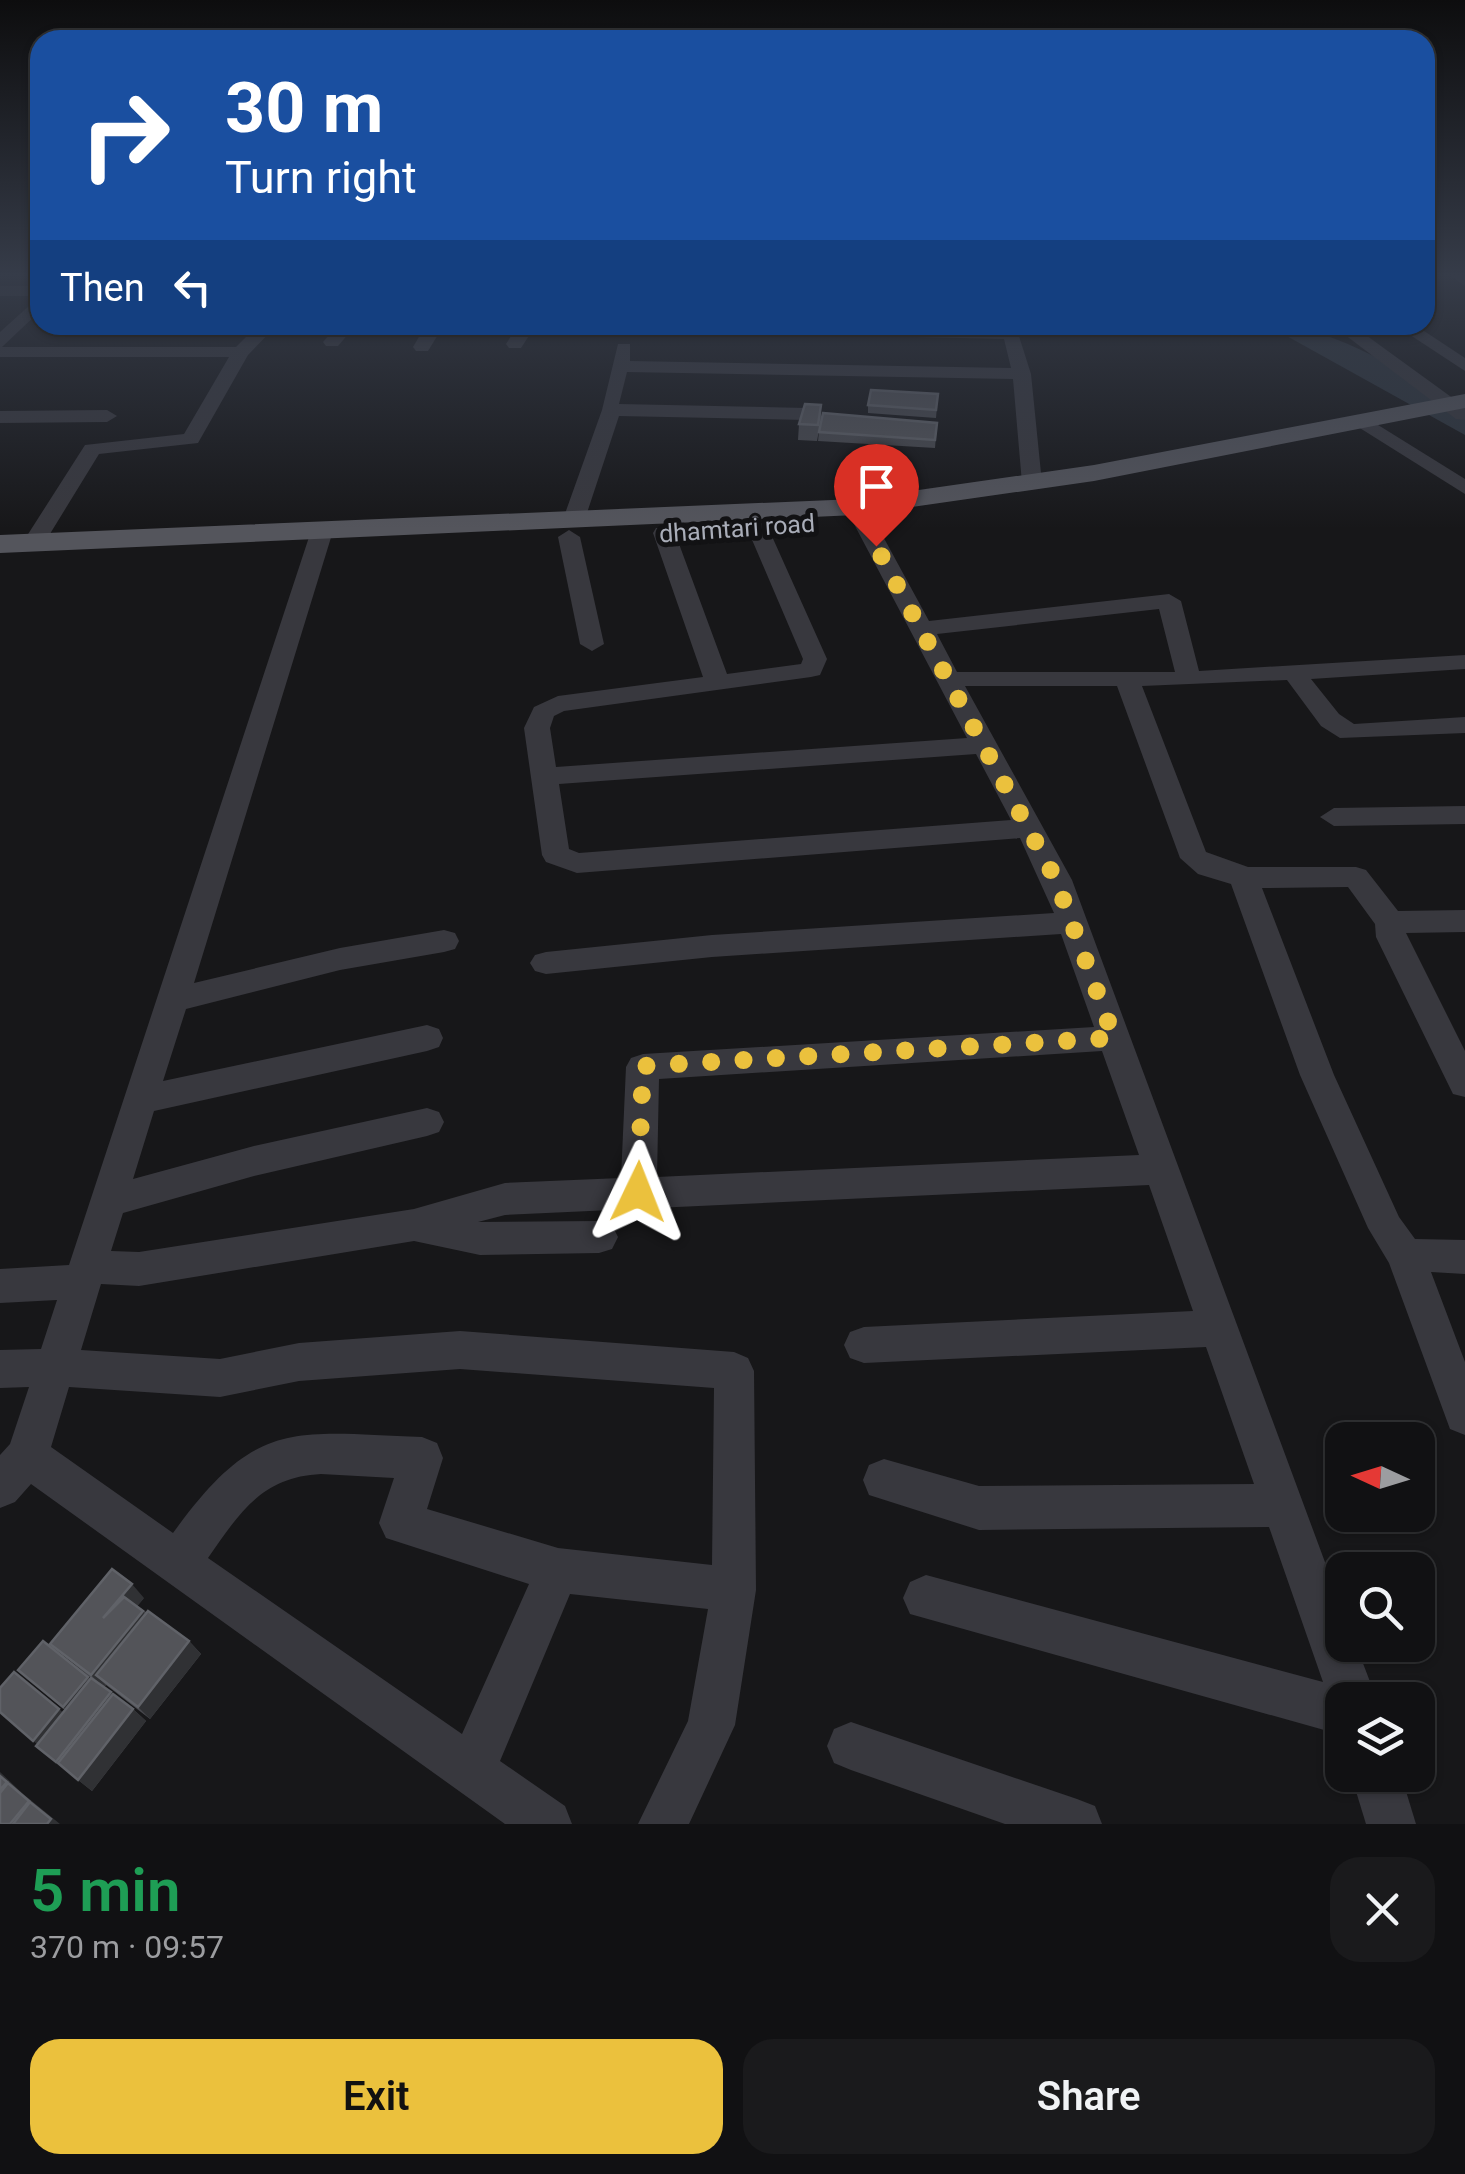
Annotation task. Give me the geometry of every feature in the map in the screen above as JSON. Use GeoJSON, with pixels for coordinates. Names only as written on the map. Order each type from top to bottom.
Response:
{"type":"FeatureCollection","features":[{"type":"Feature","properties":{"kind":"main road","name":"dhamtari road"},"geometry":{"type":"LineString","coordinates":[[0,558],[571,529],[664,533],[758,528],[1052,492],[1452,409]]}},
{"type":"Feature","properties":{"kind":"main road"},"geometry":{"type":"LineString","coordinates":[[571,529],[859,513],[1370,426]]}},
{"type":"Feature","properties":{"kind":"main road"},"geometry":{"type":"LineString","coordinates":[[0,544],[319,539]]}},
{"type":"Feature","properties":{"kind":"street"},"geometry":{"type":"LineString","coordinates":[[34,542],[92,449],[191,439],[237,359]]}},
{"type":"Feature","properties":{"kind":"street"},"geometry":{"type":"LineString","coordinates":[[592,644],[571,529],[611,410],[622,359]]}},
{"type":"Feature","properties":{"kind":"street"},"geometry":{"type":"LineString","coordinates":[[818,359],[818,368]]}},
{"type":"Feature","properties":{"kind":"street"},"geometry":{"type":"LineString","coordinates":[[1018,359],[1032,483]]}},
{"type":"Feature","properties":{"kind":"street"},"geometry":{"type":"LineString","coordinates":[[1386,359],[1452,409]]}},
{"type":"Feature","properties":{"kind":"street"},"geometry":{"type":"LineString","coordinates":[[1400,359],[1452,409]]}},
{"type":"Feature","properties":{"kind":"street"},"geometry":{"type":"LineString","coordinates":[[620,366],[1022,374]]}},
{"type":"Feature","properties":{"kind":"street"},"geometry":{"type":"LineString","coordinates":[[611,410],[806,414]]}},
{"type":"Feature","properties":{"kind":"street"},"geometry":{"type":"LineString","coordinates":[[0,417],[107,416]]}},
{"type":"Feature","properties":{"kind":"street"},"geometry":{"type":"LineString","coordinates":[[1370,426],[1465,488]]}},
{"type":"Feature","properties":{"kind":"street"},"geometry":{"type":"LineString","coordinates":[[859,513],[1056,880],[1346,1682]]}},
{"type":"Feature","properties":{"kind":"street"},"geometry":{"type":"LineString","coordinates":[[758,528],[815,659],[811,670],[558,704],[543,712],[536,728],[556,855],[578,863],[1029,828]]}},
{"type":"Feature","properties":{"kind":"street"},"geometry":{"type":"LineString","coordinates":[[664,533],[716,680]]}},
{"type":"Feature","properties":{"kind":"street"},"geometry":{"type":"LineString","coordinates":[[319,539],[56,1367],[13,1472],[178,1562],[547,1824]]}},
{"type":"Feature","properties":{"kind":"street"},"geometry":{"type":"LineString","coordinates":[[921,629],[1169,601],[1189,678]]}},
{"type":"Feature","properties":{"kind":"street"},"geometry":{"type":"LineString","coordinates":[[948,679],[1189,678],[1465,662]]}},
{"type":"Feature","properties":{"kind":"street"},"geometry":{"type":"LineString","coordinates":[[1294,672],[1330,720],[1350,732],[1465,724]]}},
{"type":"Feature","properties":{"kind":"street"},"geometry":{"type":"LineString","coordinates":[[1127,679],[1194,858],[1202,866],[1243,876],[1356,877],[1390,922],[1391,937],[1465,1084]]}},
{"type":"Feature","properties":{"kind":"street"},"geometry":{"type":"LineString","coordinates":[[542,778],[984,744]]}},
{"type":"Feature","properties":{"kind":"street"},"geometry":{"type":"LineString","coordinates":[[1334,817],[1465,816]]}},
{"type":"Feature","properties":{"kind":"street"},"geometry":{"type":"LineString","coordinates":[[1243,876],[1317,1075],[1386,1228],[1406,1255],[1465,1415]]}},
{"type":"Feature","properties":{"kind":"street"},"geometry":{"type":"LineString","coordinates":[[1390,922],[1465,921]]}},
{"type":"Feature","properties":{"kind":"street"},"geometry":{"type":"LineString","coordinates":[[546,963],[712,946],[1072,924]]}},
{"type":"Feature","properties":{"kind":"street"},"geometry":{"type":"LineString","coordinates":[[172,1000],[340,959],[444,941]]}},
{"type":"Feature","properties":{"kind":"street"},"geometry":{"type":"LineString","coordinates":[[140,1101],[203,1084],[428,1038]]}},
{"type":"Feature","properties":{"kind":"street"},"geometry":{"type":"LineString","coordinates":[[638,1192],[643,1066],[1114,1038]]}},
{"type":"Feature","properties":{"kind":"street"},"geometry":{"type":"LineString","coordinates":[[108,1202],[254,1161],[427,1122]]}},
{"type":"Feature","properties":{"kind":"street"},"geometry":{"type":"LineString","coordinates":[[0,1286],[414,1226],[505,1198],[1161,1169]]}},
{"type":"Feature","properties":{"kind":"street"},"geometry":{"type":"LineString","coordinates":[[414,1226],[480,1239],[599,1237]]}},
{"type":"Feature","properties":{"kind":"street"},"geometry":{"type":"LineString","coordinates":[[1406,1255],[1465,1257]]}},
{"type":"Feature","properties":{"kind":"street"},"geometry":{"type":"LineString","coordinates":[[864,1345],[1218,1328]]}},
{"type":"Feature","properties":{"kind":"street"},"geometry":{"type":"LineString","coordinates":[[0,1369],[56,1367],[220,1378],[299,1362],[460,1350],[734,1371],[734,1590],[712,1725],[663,1824]]}},
{"type":"Feature","properties":{"kind":"street"},"geometry":{"type":"LineString","coordinates":[[178,1562],[222,1503],[262,1466],[286,1456],[422,1458],[400,1523],[558,1570],[734,1590]]}},
{"type":"Feature","properties":{"kind":"street"},"geometry":{"type":"LineString","coordinates":[[884,1480],[979,1508],[1282,1505]]}},
{"type":"Feature","properties":{"kind":"street"},"geometry":{"type":"LineString","coordinates":[[471,1770],[558,1570]]}},
{"type":"Feature","properties":{"kind":"street"},"geometry":{"type":"LineString","coordinates":[[926,1598],[1325,1706]]}},
{"type":"Feature","properties":{"kind":"street"},"geometry":{"type":"LineString","coordinates":[[850,1746],[1078,1824]]}},
{"type":"Feature","properties":{"kind":"street"},"geometry":{"type":"LineString","coordinates":[[1381,1792],[1391,1824]]}},
{"type":"Feature","properties":{"kind":"building"},"geometry":{"type":"Polygon","coordinates":[[[871,390],[938,394],[936,410],[868,405],[871,390]]]}},
{"type":"Feature","properties":{"kind":"building"},"geometry":{"type":"Polygon","coordinates":[[[805,404],[821,405],[818,425],[799,424],[805,404]]]}},
{"type":"Feature","properties":{"kind":"building"},"geometry":{"type":"Polygon","coordinates":[[[823,413],[937,423],[935,440],[819,432],[823,413]]]}},
{"type":"Feature","properties":{"kind":"building"},"geometry":{"type":"Polygon","coordinates":[[[112,1569],[132,1584],[103,1618],[124,1597],[143,1611],[91,1675],[50,1644],[112,1569]]]}},
{"type":"Feature","properties":{"kind":"building"},"geometry":{"type":"Polygon","coordinates":[[[148,1611],[189,1641],[138,1707],[96,1675],[148,1611]]]}},
{"type":"Feature","properties":{"kind":"building"},"geometry":{"type":"Polygon","coordinates":[[[43,1641],[88,1677],[63,1707],[18,1670],[43,1641]]]}},
{"type":"Feature","properties":{"kind":"building"},"geometry":{"type":"Polygon","coordinates":[[[14,1672],[59,1709],[33,1741],[0,1712],[0,1688],[14,1672]]]}},
{"type":"Feature","properties":{"kind":"building"},"geometry":{"type":"Polygon","coordinates":[[[91,1678],[111,1692],[56,1762],[36,1746],[91,1678]]]}},
{"type":"Feature","properties":{"kind":"building"},"geometry":{"type":"Polygon","coordinates":[[[113,1694],[133,1709],[78,1780],[58,1763],[113,1694]]]}},
{"type":"Feature","properties":{"kind":"building"},"geometry":{"type":"Polygon","coordinates":[[[8,1783],[29,1801],[10,1824],[0,1824],[0,1793],[8,1783]]]}},
{"type":"Feature","properties":{"kind":"building"},"geometry":{"type":"Polygon","coordinates":[[[30,1802],[51,1819],[47,1824],[13,1824],[30,1802]]]}},
{"type":"Feature","properties":{"kind":"waterway"},"geometry":{"type":"LineString","coordinates":[[1350,359],[1408,388],[1465,426]]}},
{"type":"Feature","properties":{"kind":"route"},"geometry":{"type":"LineString","coordinates":[[638,1192],[643,1066],[1114,1038],[1056,880],[876,546]]}}]}
